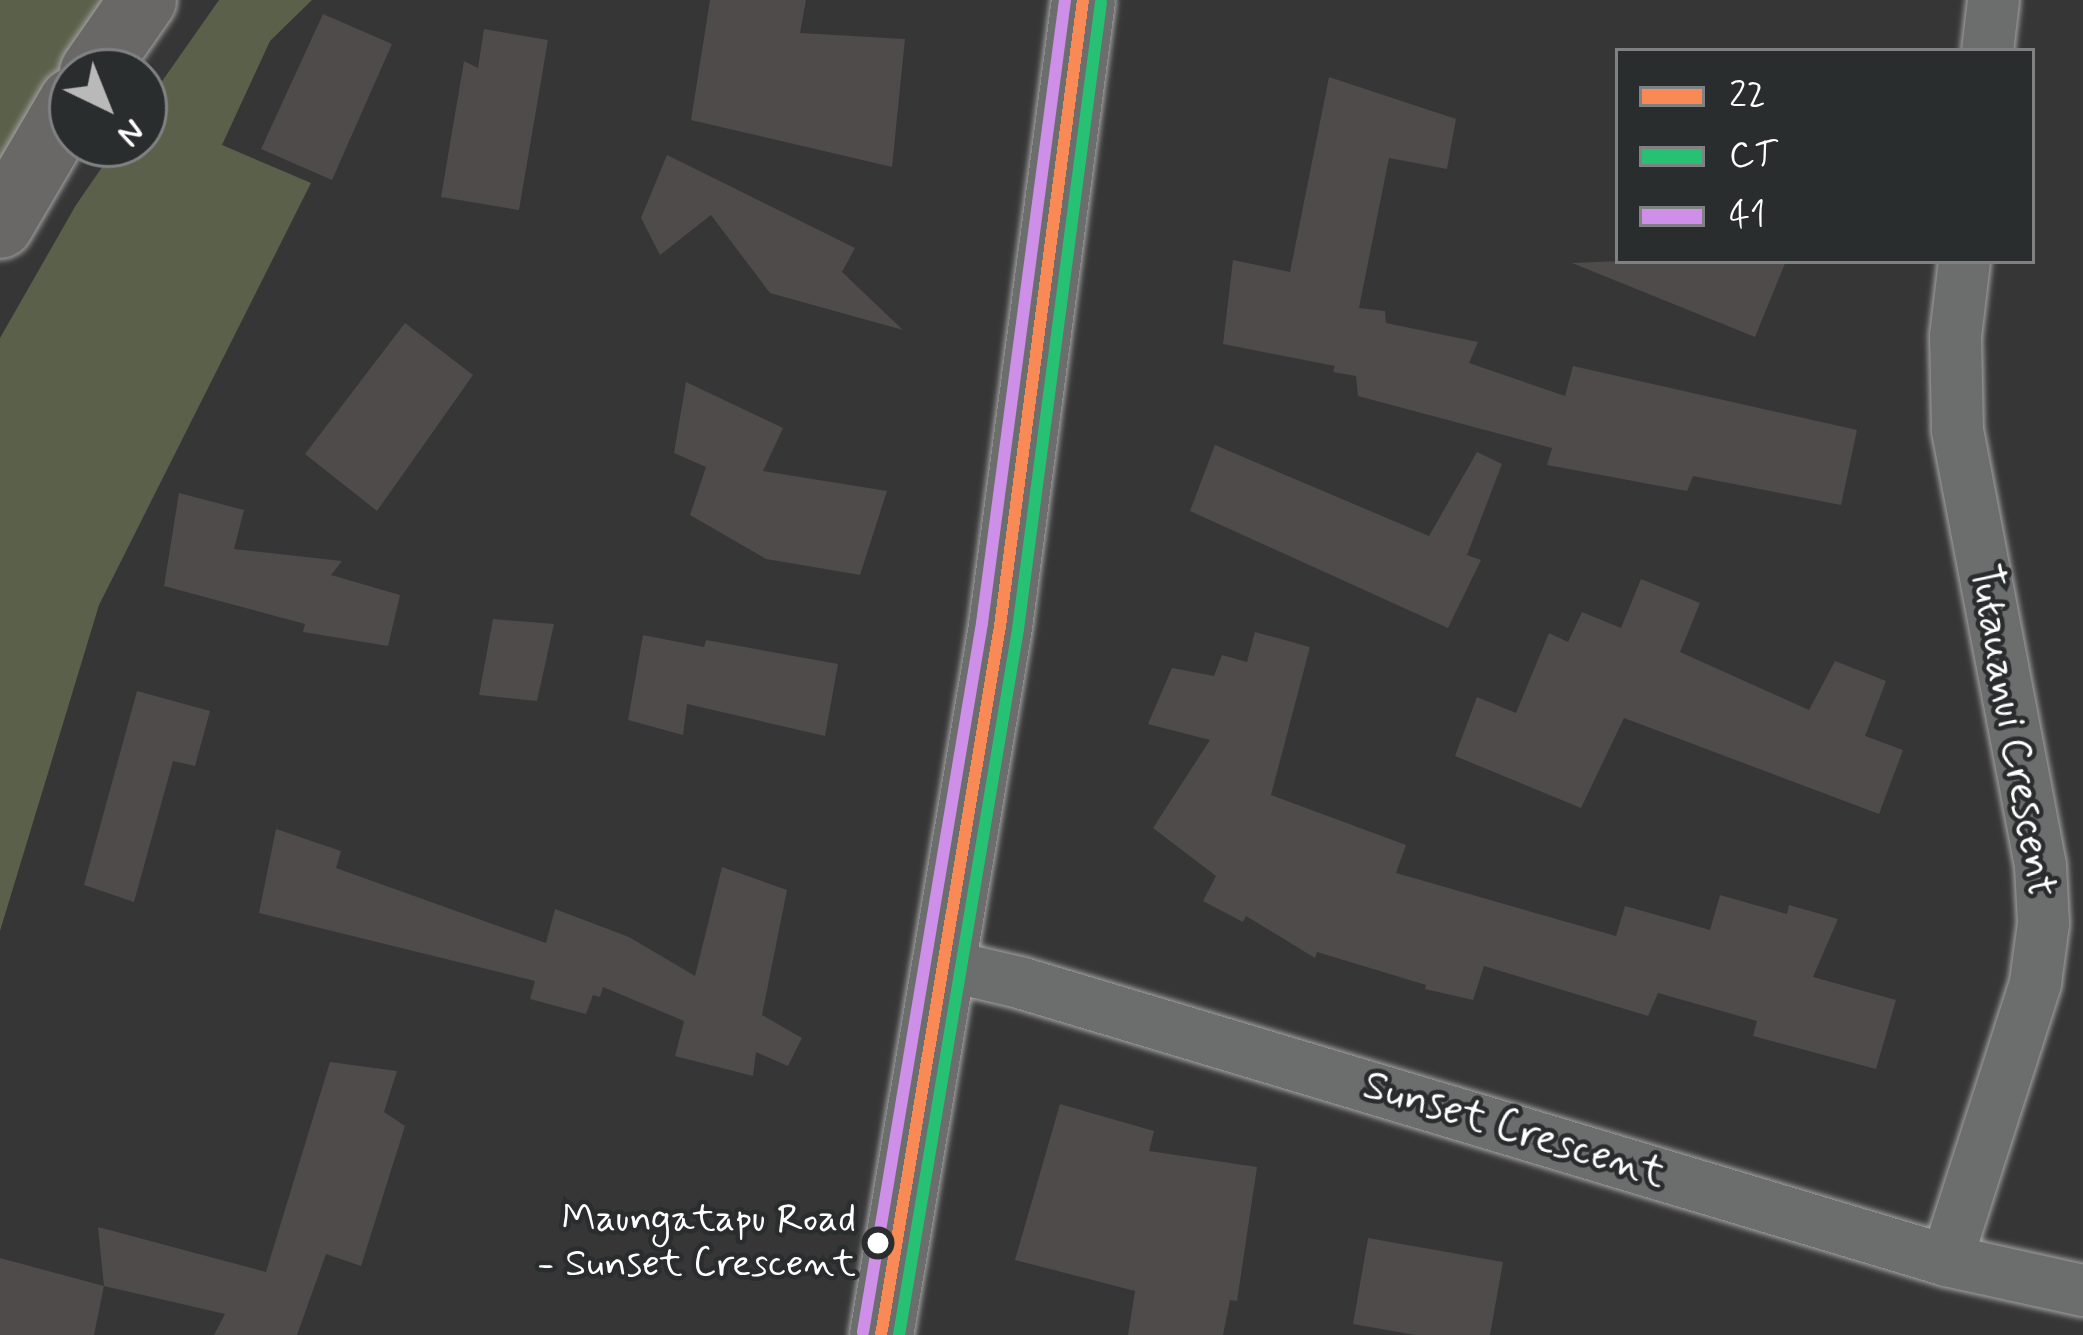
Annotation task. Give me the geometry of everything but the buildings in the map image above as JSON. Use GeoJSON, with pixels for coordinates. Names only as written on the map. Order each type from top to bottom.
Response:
{"type":"FeatureCollection","features":[{"type":"Feature","properties":{"kind":"highway"},"geometry":{"type":"LineString","coordinates":[[110,48],[143,0]]}},
{"type":"Feature","properties":{"kind":"highway"},"geometry":{"type":"LineString","coordinates":[[0,225],[48,143]]}},
{"type":"Feature","properties":{"kind":"street"},"geometry":{"type":"LineString","coordinates":[[880,1335],[1000,626],[1082,0]]}},
{"type":"Feature","properties":{"kind":"street"},"geometry":{"type":"LineString","coordinates":[[1987,48],[1993,0]]}},
{"type":"Feature","properties":{"kind":"street","name":"Tutauanui Crescent"},"geometry":{"type":"LineString","coordinates":[[1946,1260],[2035,982],[2043,923],[2040,865],[1957,429],[1955,336],[1964,264]]}},
{"type":"Feature","properties":{"kind":"street","name":"Sunset Crescent"},"geometry":{"type":"LineString","coordinates":[[946,965],[1041,989],[1946,1260],[2083,1290]]}},
{"type":"Feature","properties":{"kind":"green space"},"geometry":{"type":"Polygon","coordinates":[[[0,0],[112,0],[75,48],[48,48],[48,86],[0,171],[0,0]]]}},
{"type":"Feature","properties":{"kind":"green space"},"geometry":{"type":"Polygon","coordinates":[[[219,0],[312,0],[270,41],[222,145],[311,183],[99,605],[0,931],[0,338],[101,168],[168,168],[168,73],[219,0]]]}},
{"type":"Feature","properties":{"kind":"transit line","name":"41"},"geometry":{"type":"LineString","coordinates":[[863,1332],[982,623],[1065,0]]}},
{"type":"Feature","properties":{"kind":"transit line","name":"22"},"geometry":{"type":"LineString","coordinates":[[881,1335],[1000,626],[1083,0]]}},
{"type":"Feature","properties":{"kind":"transit line","name":"CT"},"geometry":{"type":"LineString","coordinates":[[899,1335],[1018,629],[1101,2]]}},
{"type":"Feature","properties":{"kind":"place","name":"Maungatapu Road - Sunset Crescent"},"geometry":{"type":"Point","coordinates":[878,1243]}}]}
